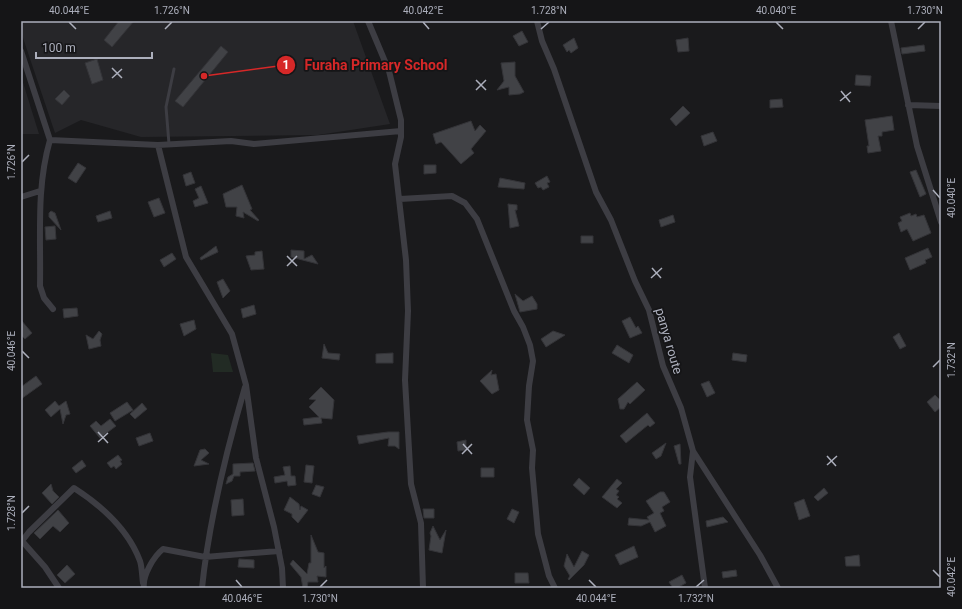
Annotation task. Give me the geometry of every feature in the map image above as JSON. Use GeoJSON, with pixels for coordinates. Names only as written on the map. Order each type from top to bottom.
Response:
{"type":"FeatureCollection","features":[{"type":"Feature","properties":{"kind":"street"},"geometry":{"type":"LineString","coordinates":[[368,21],[389,72],[397,101],[401,131],[395,164],[406,260],[408,311],[405,380],[411,484],[421,523],[423,588]]}},
{"type":"Feature","properties":{"kind":"street","name":"panya route"},"geometry":{"type":"LineString","coordinates":[[537,21],[542,40],[554,69],[596,192],[614,227],[635,281],[649,310],[663,366],[681,408],[693,451],[760,555],[778,588]]}},
{"type":"Feature","properties":{"kind":"street"},"geometry":{"type":"LineString","coordinates":[[891,21],[917,146],[941,222]]}},
{"type":"Feature","properties":{"kind":"street"},"geometry":{"type":"LineString","coordinates":[[21,50],[50,140],[44,160],[40,191],[40,286],[44,298],[53,309]]}},
{"type":"Feature","properties":{"kind":"street"},"geometry":{"type":"LineString","coordinates":[[908,105],[941,106]]}},
{"type":"Feature","properties":{"kind":"street"},"geometry":{"type":"LineString","coordinates":[[50,140],[158,145],[231,141],[254,144],[401,131]]}},
{"type":"Feature","properties":{"kind":"street"},"geometry":{"type":"LineString","coordinates":[[158,145],[186,257],[232,334],[246,385],[256,458],[279,551],[283,588]]}},
{"type":"Feature","properties":{"kind":"street"},"geometry":{"type":"LineString","coordinates":[[21,198],[40,191]]}},
{"type":"Feature","properties":{"kind":"street"},"geometry":{"type":"LineString","coordinates":[[400,199],[452,196],[465,203],[477,219],[514,311],[523,328],[530,346],[533,361],[527,420],[533,450],[532,468],[538,534],[549,576],[555,588]]}},
{"type":"Feature","properties":{"kind":"street"},"geometry":{"type":"LineString","coordinates":[[202,588],[206,557],[229,442],[246,385]]}},
{"type":"Feature","properties":{"kind":"street"},"geometry":{"type":"LineString","coordinates":[[693,451],[690,477],[705,588]]}},
{"type":"Feature","properties":{"kind":"street"},"geometry":{"type":"LineString","coordinates":[[58,588],[45,567],[21,542],[29,532],[74,488],[108,513],[121,530],[140,562],[143,585]]}},
{"type":"Feature","properties":{"kind":"street"},"geometry":{"type":"LineString","coordinates":[[143,585],[155,557],[163,549],[206,557],[279,551]]}},
{"type":"Feature","properties":{"kind":"lane"},"geometry":{"type":"LineString","coordinates":[[169,144],[166,107],[174,69]]}},
{"type":"Feature","properties":{"kind":"shaded area"},"geometry":{"type":"Polygon","coordinates":[[[21,21],[353,21],[390,124],[318,135],[141,137],[81,120],[55,133],[21,32],[21,21]]]}},
{"type":"Feature","properties":{"kind":"shaded area"},"geometry":{"type":"Polygon","coordinates":[[[21,76],[39,134],[21,134],[21,76]]]}},
{"type":"Feature","properties":{"kind":"shaded area"},"geometry":{"type":"Polygon","coordinates":[[[211,353],[228,355],[233,372],[213,372],[211,353]]]}},
{"type":"Feature","properties":{"kind":"building"},"geometry":{"type":"Polygon","coordinates":[[[119,21],[134,21],[112,47],[104,40],[119,21]]]}},
{"type":"Feature","properties":{"kind":"building"},"geometry":{"type":"Polygon","coordinates":[[[522,31],[528,42],[519,46],[513,36],[522,31]]]}},
{"type":"Feature","properties":{"kind":"building"},"geometry":{"type":"Polygon","coordinates":[[[574,38],[578,48],[571,53],[569,50],[567,52],[563,45],[574,38]]]}},
{"type":"Feature","properties":{"kind":"building"},"geometry":{"type":"Polygon","coordinates":[[[688,38],[689,51],[678,52],[676,40],[688,38]]]}},
{"type":"Feature","properties":{"kind":"building"},"geometry":{"type":"Polygon","coordinates":[[[924,45],[925,51],[902,54],[901,48],[924,45]]]}},
{"type":"Feature","properties":{"kind":"building"},"geometry":{"type":"Polygon","coordinates":[[[221,46],[228,52],[183,107],[175,101],[221,46]]]}},
{"type":"Feature","properties":{"kind":"building"},"geometry":{"type":"Polygon","coordinates":[[[97,59],[103,80],[92,84],[85,63],[97,59]]]}},
{"type":"Feature","properties":{"kind":"building"},"geometry":{"type":"Polygon","coordinates":[[[515,62],[515,76],[524,92],[509,95],[509,87],[497,90],[504,81],[501,63],[515,62]]]}},
{"type":"Feature","properties":{"kind":"building"},"geometry":{"type":"Polygon","coordinates":[[[856,75],[871,76],[870,86],[855,85],[856,75]]]}},
{"type":"Feature","properties":{"kind":"building"},"geometry":{"type":"Polygon","coordinates":[[[64,90],[70,96],[62,105],[55,99],[64,90]]]}},
{"type":"Feature","properties":{"kind":"building"},"geometry":{"type":"Polygon","coordinates":[[[782,99],[783,107],[770,108],[770,100],[782,99]]]}},
{"type":"Feature","properties":{"kind":"building"},"geometry":{"type":"Polygon","coordinates":[[[683,106],[690,113],[676,126],[670,119],[683,106]]]}},
{"type":"Feature","properties":{"kind":"building"},"geometry":{"type":"Polygon","coordinates":[[[892,116],[894,130],[882,132],[882,136],[878,136],[881,151],[868,153],[867,146],[869,146],[865,120],[892,116]]]}},
{"type":"Feature","properties":{"kind":"building"},"geometry":{"type":"Polygon","coordinates":[[[471,121],[475,131],[480,125],[486,131],[471,149],[474,153],[461,164],[441,142],[436,144],[433,134],[471,121]]]}},
{"type":"Feature","properties":{"kind":"building"},"geometry":{"type":"Polygon","coordinates":[[[713,132],[717,141],[704,146],[701,136],[713,132]]]}},
{"type":"Feature","properties":{"kind":"building"},"geometry":{"type":"Polygon","coordinates":[[[78,163],[86,168],[76,183],[68,178],[78,163]]]}},
{"type":"Feature","properties":{"kind":"building"},"geometry":{"type":"Polygon","coordinates":[[[424,165],[436,165],[436,173],[424,174],[424,165]]]}},
{"type":"Feature","properties":{"kind":"building"},"geometry":{"type":"Polygon","coordinates":[[[916,170],[926,194],[920,197],[910,172],[916,170]]]}},
{"type":"Feature","properties":{"kind":"building"},"geometry":{"type":"Polygon","coordinates":[[[191,172],[195,183],[186,186],[183,175],[191,172]]]}},
{"type":"Feature","properties":{"kind":"building"},"geometry":{"type":"Polygon","coordinates":[[[547,176],[550,182],[547,183],[549,187],[543,190],[541,187],[538,188],[535,183],[547,176]]]}},
{"type":"Feature","properties":{"kind":"building"},"geometry":{"type":"Polygon","coordinates":[[[500,178],[525,183],[524,189],[498,187],[500,178]]]}},
{"type":"Feature","properties":{"kind":"building"},"geometry":{"type":"Polygon","coordinates":[[[242,185],[252,209],[250,210],[259,220],[258,221],[243,212],[244,218],[236,216],[237,207],[226,207],[223,194],[242,185]]]}},
{"type":"Feature","properties":{"kind":"building"},"geometry":{"type":"Polygon","coordinates":[[[201,186],[208,203],[195,207],[193,201],[199,198],[195,189],[201,186]]]}},
{"type":"Feature","properties":{"kind":"building"},"geometry":{"type":"Polygon","coordinates":[[[159,198],[165,213],[154,217],[148,202],[159,198]]]}},
{"type":"Feature","properties":{"kind":"building"},"geometry":{"type":"Polygon","coordinates":[[[508,204],[517,205],[517,210],[515,210],[519,226],[510,228],[508,204]]]}},
{"type":"Feature","properties":{"kind":"building"},"geometry":{"type":"Polygon","coordinates":[[[51,211],[55,213],[61,230],[49,217],[49,213],[51,211]]]}},
{"type":"Feature","properties":{"kind":"building"},"geometry":{"type":"Polygon","coordinates":[[[110,211],[112,218],[98,222],[96,216],[110,211]]]}},
{"type":"Feature","properties":{"kind":"building"},"geometry":{"type":"Polygon","coordinates":[[[910,213],[911,216],[916,214],[917,217],[924,215],[931,233],[913,241],[907,229],[901,232],[898,223],[902,221],[900,217],[910,213]]]}},
{"type":"Feature","properties":{"kind":"building"},"geometry":{"type":"Polygon","coordinates":[[[673,215],[675,222],[661,227],[659,220],[673,215]]]}},
{"type":"Feature","properties":{"kind":"building"},"geometry":{"type":"Polygon","coordinates":[[[55,226],[56,239],[46,240],[45,227],[55,226]]]}},
{"type":"Feature","properties":{"kind":"building"},"geometry":{"type":"Polygon","coordinates":[[[581,236],[593,236],[593,243],[581,243],[581,236]]]}},
{"type":"Feature","properties":{"kind":"building"},"geometry":{"type":"Polygon","coordinates":[[[216,246],[218,252],[201,260],[200,258],[216,246]]]}},
{"type":"Feature","properties":{"kind":"building"},"geometry":{"type":"Polygon","coordinates":[[[928,248],[932,257],[925,260],[926,263],[910,270],[905,258],[928,248]]]}},
{"type":"Feature","properties":{"kind":"building"},"geometry":{"type":"Polygon","coordinates":[[[291,250],[304,251],[304,259],[312,255],[318,264],[291,257],[291,250]]]}},
{"type":"Feature","properties":{"kind":"building"},"geometry":{"type":"Polygon","coordinates":[[[262,251],[264,269],[251,270],[246,256],[255,255],[255,252],[262,251]]]}},
{"type":"Feature","properties":{"kind":"building"},"geometry":{"type":"Polygon","coordinates":[[[172,253],[176,259],[164,267],[160,260],[172,253]]]}},
{"type":"Feature","properties":{"kind":"building"},"geometry":{"type":"Polygon","coordinates":[[[223,279],[230,291],[223,298],[217,282],[223,279]]]}},
{"type":"Feature","properties":{"kind":"building"},"geometry":{"type":"Polygon","coordinates":[[[515,294],[523,301],[532,296],[537,304],[537,309],[520,312],[515,294]]]}},
{"type":"Feature","properties":{"kind":"building"},"geometry":{"type":"Polygon","coordinates":[[[254,305],[256,314],[243,318],[241,309],[254,305]]]}},
{"type":"Feature","properties":{"kind":"building"},"geometry":{"type":"Polygon","coordinates":[[[77,308],[78,316],[64,318],[63,309],[77,308]]]}},
{"type":"Feature","properties":{"kind":"building"},"geometry":{"type":"Polygon","coordinates":[[[630,317],[636,328],[638,326],[642,333],[630,338],[622,321],[630,317]]]}},
{"type":"Feature","properties":{"kind":"building"},"geometry":{"type":"Polygon","coordinates":[[[21,320],[32,333],[25,339],[21,335],[21,320]]]}},
{"type":"Feature","properties":{"kind":"building"},"geometry":{"type":"Polygon","coordinates":[[[194,320],[196,329],[184,336],[180,324],[194,320]]]}},
{"type":"Feature","properties":{"kind":"building"},"geometry":{"type":"Polygon","coordinates":[[[99,331],[102,334],[100,340],[101,346],[89,349],[86,335],[93,339],[99,331]]]}},
{"type":"Feature","properties":{"kind":"building"},"geometry":{"type":"Polygon","coordinates":[[[553,331],[565,335],[546,347],[541,339],[553,331]]]}},
{"type":"Feature","properties":{"kind":"building"},"geometry":{"type":"Polygon","coordinates":[[[899,333],[906,346],[900,349],[893,337],[899,333]]]}},
{"type":"Feature","properties":{"kind":"building"},"geometry":{"type":"Polygon","coordinates":[[[324,344],[328,353],[340,354],[339,360],[322,358],[324,344]]]}},
{"type":"Feature","properties":{"kind":"building"},"geometry":{"type":"Polygon","coordinates":[[[617,345],[633,355],[629,363],[612,353],[617,345]]]}},
{"type":"Feature","properties":{"kind":"building"},"geometry":{"type":"Polygon","coordinates":[[[393,353],[393,363],[376,363],[376,354],[393,353]]]}},
{"type":"Feature","properties":{"kind":"building"},"geometry":{"type":"Polygon","coordinates":[[[733,353],[747,355],[746,362],[732,360],[733,353]]]}},
{"type":"Feature","properties":{"kind":"building"},"geometry":{"type":"Polygon","coordinates":[[[492,370],[491,375],[496,374],[499,390],[492,394],[480,381],[492,370]]]}},
{"type":"Feature","properties":{"kind":"building"},"geometry":{"type":"Polygon","coordinates":[[[36,376],[42,384],[21,399],[21,387],[36,376]]]}},
{"type":"Feature","properties":{"kind":"building"},"geometry":{"type":"Polygon","coordinates":[[[709,381],[715,393],[707,397],[701,384],[709,381]]]}},
{"type":"Feature","properties":{"kind":"building"},"geometry":{"type":"Polygon","coordinates":[[[637,382],[645,390],[630,404],[628,402],[624,409],[620,409],[618,399],[637,382]]]}},
{"type":"Feature","properties":{"kind":"building"},"geometry":{"type":"Polygon","coordinates":[[[321,387],[334,400],[332,419],[321,418],[322,423],[304,425],[303,419],[319,417],[309,407],[316,400],[309,399],[321,387]]]}},
{"type":"Feature","properties":{"kind":"building"},"geometry":{"type":"Polygon","coordinates":[[[935,395],[941,401],[941,407],[935,412],[927,402],[935,395]]]}},
{"type":"Feature","properties":{"kind":"building"},"geometry":{"type":"Polygon","coordinates":[[[55,401],[59,406],[66,401],[70,414],[66,415],[63,424],[60,409],[51,417],[45,410],[55,401]]]}},
{"type":"Feature","properties":{"kind":"building"},"geometry":{"type":"Polygon","coordinates":[[[127,402],[133,410],[115,421],[110,413],[127,402]]]}},
{"type":"Feature","properties":{"kind":"building"},"geometry":{"type":"Polygon","coordinates":[[[142,403],[147,409],[135,419],[130,414],[142,403]]]}},
{"type":"Feature","properties":{"kind":"building"},"geometry":{"type":"Polygon","coordinates":[[[647,413],[655,423],[650,427],[648,425],[626,443],[620,436],[647,413]]]}},
{"type":"Feature","properties":{"kind":"building"},"geometry":{"type":"Polygon","coordinates":[[[110,419],[116,426],[100,438],[90,426],[96,421],[101,426],[110,419]]]}},
{"type":"Feature","properties":{"kind":"building"},"geometry":{"type":"Polygon","coordinates":[[[399,432],[399,449],[395,446],[388,446],[389,438],[359,444],[357,436],[399,432]]]}},
{"type":"Feature","properties":{"kind":"building"},"geometry":{"type":"Polygon","coordinates":[[[150,433],[153,441],[139,446],[136,438],[150,433]]]}},
{"type":"Feature","properties":{"kind":"building"},"geometry":{"type":"Polygon","coordinates":[[[466,440],[466,450],[458,451],[457,442],[466,440]]]}},
{"type":"Feature","properties":{"kind":"building"},"geometry":{"type":"Polygon","coordinates":[[[666,443],[661,456],[656,459],[652,453],[666,443]]]}},
{"type":"Feature","properties":{"kind":"building"},"geometry":{"type":"Polygon","coordinates":[[[680,444],[681,464],[679,464],[674,446],[680,444]]]}},
{"type":"Feature","properties":{"kind":"building"},"geometry":{"type":"Polygon","coordinates":[[[205,449],[209,453],[201,460],[209,464],[194,466],[200,450],[205,449]]]}},
{"type":"Feature","properties":{"kind":"building"},"geometry":{"type":"Polygon","coordinates":[[[118,455],[122,460],[120,461],[122,464],[116,469],[114,466],[111,468],[107,463],[118,455]]]}},
{"type":"Feature","properties":{"kind":"building"},"geometry":{"type":"Polygon","coordinates":[[[82,460],[86,466],[76,473],[72,468],[82,460]]]}},
{"type":"Feature","properties":{"kind":"building"},"geometry":{"type":"Polygon","coordinates":[[[253,463],[255,471],[240,472],[240,476],[234,476],[232,481],[226,484],[228,477],[233,474],[233,464],[253,463]]]}},
{"type":"Feature","properties":{"kind":"building"},"geometry":{"type":"Polygon","coordinates":[[[306,465],[314,466],[312,483],[304,482],[306,465]]]}},
{"type":"Feature","properties":{"kind":"building"},"geometry":{"type":"Polygon","coordinates":[[[290,466],[291,476],[295,476],[296,485],[288,486],[287,481],[275,483],[274,477],[285,475],[283,467],[290,466]]]}},
{"type":"Feature","properties":{"kind":"building"},"geometry":{"type":"Polygon","coordinates":[[[481,468],[494,468],[494,477],[481,477],[481,468]]]}},
{"type":"Feature","properties":{"kind":"building"},"geometry":{"type":"Polygon","coordinates":[[[579,478],[590,488],[584,495],[573,485],[579,478]]]}},
{"type":"Feature","properties":{"kind":"building"},"geometry":{"type":"Polygon","coordinates":[[[617,479],[622,483],[616,489],[619,491],[616,495],[619,497],[617,499],[622,503],[617,508],[602,497],[617,479]]]}},
{"type":"Feature","properties":{"kind":"building"},"geometry":{"type":"Polygon","coordinates":[[[51,484],[53,491],[59,497],[52,504],[42,493],[51,484]]]}},
{"type":"Feature","properties":{"kind":"building"},"geometry":{"type":"Polygon","coordinates":[[[316,485],[324,487],[320,497],[312,494],[316,485]]]}},
{"type":"Feature","properties":{"kind":"building"},"geometry":{"type":"Polygon","coordinates":[[[824,488],[828,493],[818,501],[814,497],[824,488]]]}},
{"type":"Feature","properties":{"kind":"building"},"geometry":{"type":"Polygon","coordinates":[[[660,492],[664,492],[670,502],[662,507],[664,511],[660,513],[666,526],[655,532],[650,522],[641,526],[628,525],[629,518],[649,520],[647,517],[654,513],[646,501],[660,492]]]}},
{"type":"Feature","properties":{"kind":"building"},"geometry":{"type":"Polygon","coordinates":[[[290,497],[299,504],[300,510],[301,506],[308,510],[298,523],[292,517],[292,514],[284,510],[290,497]]]}},
{"type":"Feature","properties":{"kind":"building"},"geometry":{"type":"Polygon","coordinates":[[[243,499],[244,515],[232,516],[231,500],[243,499]]]}},
{"type":"Feature","properties":{"kind":"building"},"geometry":{"type":"Polygon","coordinates":[[[804,499],[810,516],[799,520],[794,503],[804,499]]]}},
{"type":"Feature","properties":{"kind":"building"},"geometry":{"type":"Polygon","coordinates":[[[423,509],[434,509],[434,518],[424,518],[423,509]]]}},
{"type":"Feature","properties":{"kind":"building"},"geometry":{"type":"Polygon","coordinates":[[[512,509],[519,512],[514,523],[507,519],[512,509]]]}},
{"type":"Feature","properties":{"kind":"building"},"geometry":{"type":"Polygon","coordinates":[[[58,510],[69,523],[60,532],[53,526],[40,539],[34,533],[58,510]]]}},
{"type":"Feature","properties":{"kind":"building"},"geometry":{"type":"Polygon","coordinates":[[[723,517],[728,522],[707,527],[706,521],[723,517]]]}},
{"type":"Feature","properties":{"kind":"building"},"geometry":{"type":"Polygon","coordinates":[[[433,526],[440,540],[446,530],[442,553],[429,550],[430,533],[433,526]]]}},
{"type":"Feature","properties":{"kind":"building"},"geometry":{"type":"Polygon","coordinates":[[[311,535],[318,552],[324,553],[324,568],[326,566],[326,577],[317,576],[318,582],[308,582],[307,588],[303,588],[301,577],[290,564],[293,560],[307,574],[309,563],[311,563],[311,535]]]}},
{"type":"Feature","properties":{"kind":"building"},"geometry":{"type":"Polygon","coordinates":[[[634,546],[638,557],[620,565],[615,555],[634,546]]]}},
{"type":"Feature","properties":{"kind":"building"},"geometry":{"type":"Polygon","coordinates":[[[582,551],[589,555],[584,565],[569,580],[568,579],[570,576],[564,566],[567,554],[574,567],[582,551]]]}},
{"type":"Feature","properties":{"kind":"building"},"geometry":{"type":"Polygon","coordinates":[[[859,555],[860,566],[846,566],[845,557],[859,555]]]}},
{"type":"Feature","properties":{"kind":"building"},"geometry":{"type":"Polygon","coordinates":[[[239,559],[254,560],[254,568],[238,567],[239,559]]]}},
{"type":"Feature","properties":{"kind":"building"},"geometry":{"type":"Polygon","coordinates":[[[67,565],[75,574],[65,583],[57,575],[67,565]]]}},
{"type":"Feature","properties":{"kind":"building"},"geometry":{"type":"Polygon","coordinates":[[[736,570],[737,576],[723,578],[722,572],[736,570]]]}},
{"type":"Feature","properties":{"kind":"building"},"geometry":{"type":"Polygon","coordinates":[[[515,573],[528,573],[529,583],[515,583],[515,573]]]}},
{"type":"Feature","properties":{"kind":"building"},"geometry":{"type":"Polygon","coordinates":[[[682,575],[686,583],[677,588],[673,588],[669,582],[682,575]]]}},
{"type":"Feature","properties":{"kind":"place","name":"Furaha Primary School"},"geometry":{"type":"Point","coordinates":[204,76]}}]}
